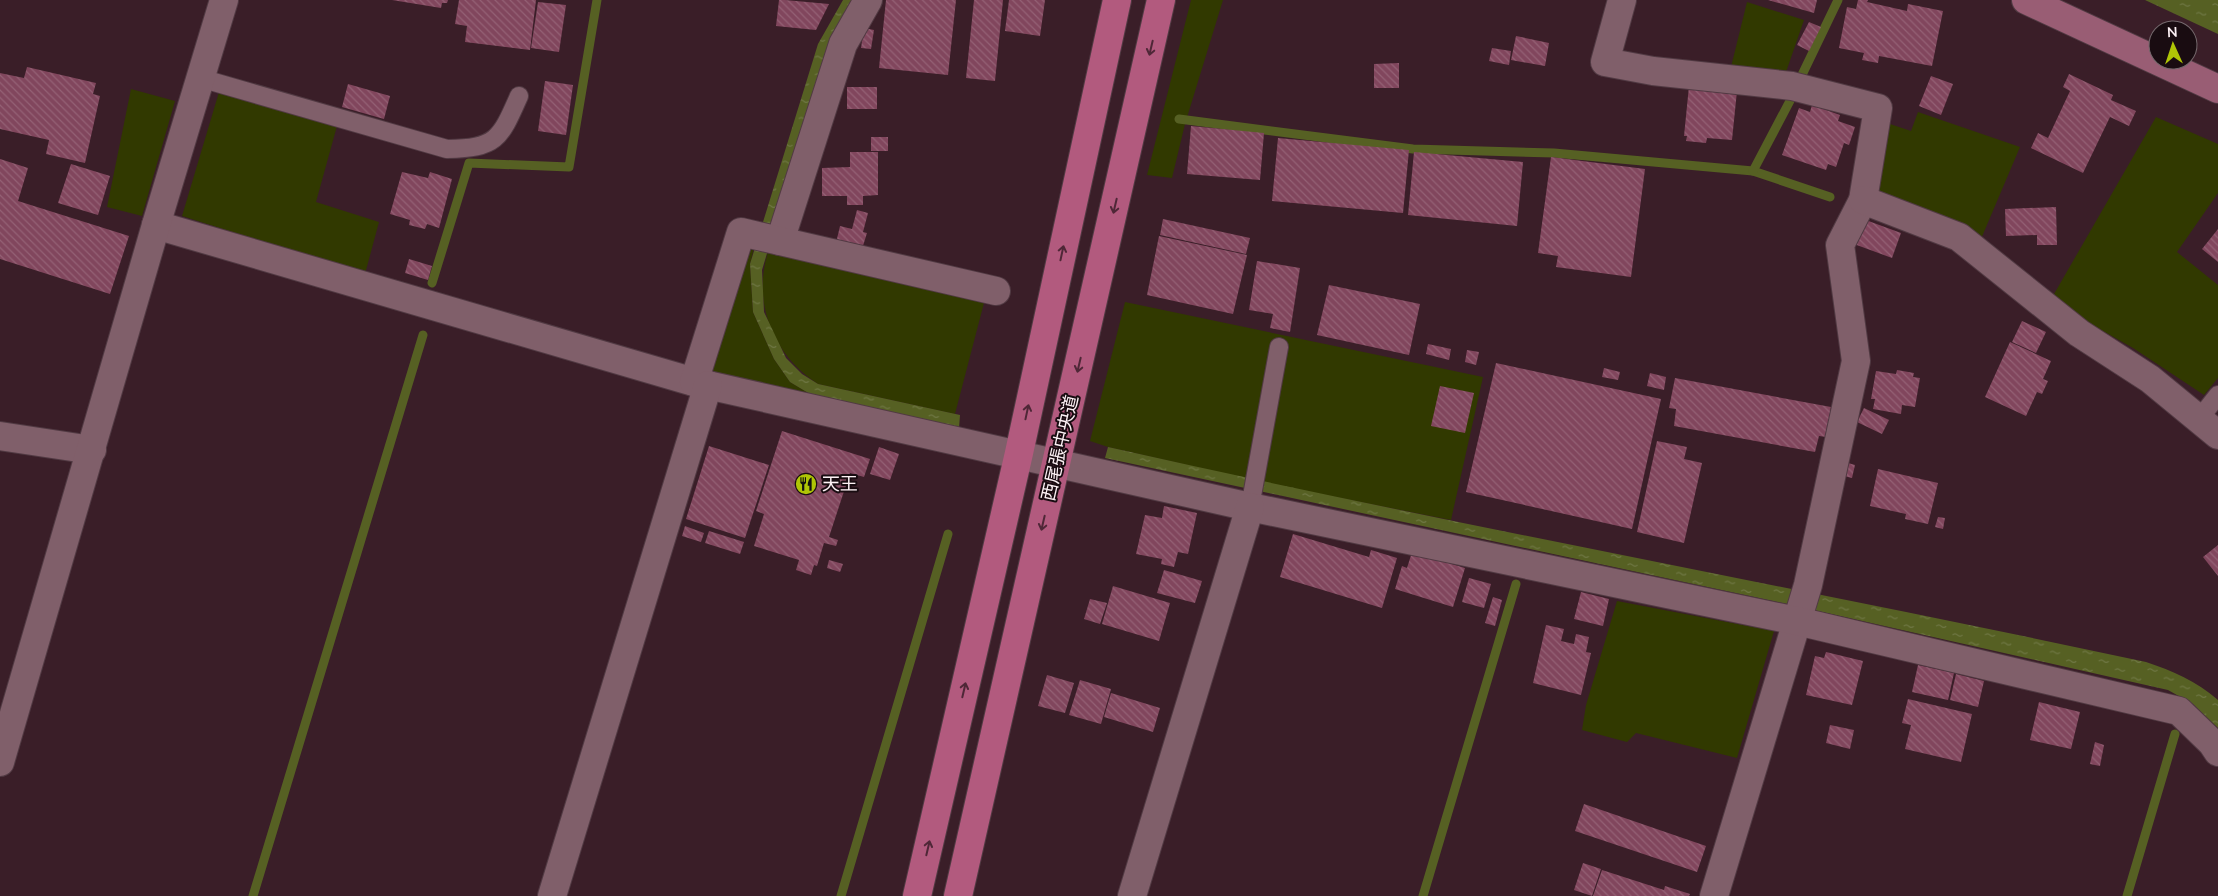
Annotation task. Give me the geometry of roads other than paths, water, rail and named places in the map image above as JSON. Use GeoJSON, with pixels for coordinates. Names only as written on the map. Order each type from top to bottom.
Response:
{"type":"FeatureCollection","features":[{"type":"Feature","properties":{"kind":"main road"},"geometry":{"type":"LineString","coordinates":[[917,896],[1019,454],[1116,0]]}},
{"type":"Feature","properties":{"kind":"main road","name":"西尾張中央道"},"geometry":{"type":"LineString","coordinates":[[958,896],[1161,0]]}},
{"type":"Feature","properties":{"kind":"main road"},"geometry":{"type":"LineString","coordinates":[[2026,0],[2218,89]]}},
{"type":"Feature","properties":{"kind":"street"},"geometry":{"type":"LineString","coordinates":[[0,762],[156,224],[224,0]]}},
{"type":"Feature","properties":{"kind":"street"},"geometry":{"type":"LineString","coordinates":[[769,238],[843,44],[868,0]]}},
{"type":"Feature","properties":{"kind":"street"},"geometry":{"type":"LineString","coordinates":[[1622,0],[1605,62],[1653,71],[1792,86],[1878,108],[1863,200],[1840,245],[1856,361],[1808,585],[1714,896]]}},
{"type":"Feature","properties":{"kind":"street"},"geometry":{"type":"LineString","coordinates":[[1863,200],[1959,237],[2080,333],[2150,379],[2208,427]]}},
{"type":"Feature","properties":{"kind":"street"},"geometry":{"type":"LineString","coordinates":[[156,224],[701,383],[1057,463],[1251,501],[1799,617],[2180,711],[2212,742],[2218,752]]}},
{"type":"Feature","properties":{"kind":"street"},"geometry":{"type":"LineString","coordinates":[[552,896],[701,383],[741,232],[996,291]]}},
{"type":"Feature","properties":{"kind":"street"},"geometry":{"type":"LineString","coordinates":[[0,436],[92,450]]}},
{"type":"Feature","properties":{"kind":"street"},"geometry":{"type":"LineString","coordinates":[[1132,896],[1251,501]]}},
{"type":"Feature","properties":{"kind":"lane"},"geometry":{"type":"LineString","coordinates":[[200,78],[447,149],[472,148],[490,143],[504,130],[518,96]]}},
{"type":"Feature","properties":{"kind":"lane"},"geometry":{"type":"LineString","coordinates":[[1251,501],[1279,347]]}},
{"type":"Feature","properties":{"kind":"lane"},"geometry":{"type":"LineString","coordinates":[[2208,427],[2218,396]]}},
{"type":"Feature","properties":{"kind":"water"},"geometry":{"type":"Polygon","coordinates":[[[843,0],[853,0],[824,62],[762,270],[764,312],[786,358],[802,374],[818,384],[960,415],[959,428],[810,394],[790,382],[774,359],[753,312],[750,264],[818,44],[843,0]]]}},
{"type":"Feature","properties":{"kind":"water"},"geometry":{"type":"Polygon","coordinates":[[[2145,0],[2218,0],[2218,34],[2198,25],[2198,20],[2188,20],[2145,0]]]}},
{"type":"Feature","properties":{"kind":"water"},"geometry":{"type":"Polygon","coordinates":[[[1108,447],[1497,530],[2146,662],[2184,677],[2218,700],[2218,728],[2193,704],[2168,690],[1787,604],[1105,458],[1108,447]]]}},
{"type":"Feature","properties":{"kind":"waterway"},"geometry":{"type":"LineString","coordinates":[[432,283],[469,163],[569,167],[597,0]]}},
{"type":"Feature","properties":{"kind":"waterway"},"geometry":{"type":"LineString","coordinates":[[1801,77],[1838,0]]}},
{"type":"Feature","properties":{"kind":"waterway"},"geometry":{"type":"LineString","coordinates":[[1753,171],[1792,97]]}},
{"type":"Feature","properties":{"kind":"waterway"},"geometry":{"type":"LineString","coordinates":[[1179,119],[1413,149],[1554,153],[1753,171],[1830,197]]}},
{"type":"Feature","properties":{"kind":"waterway"},"geometry":{"type":"LineString","coordinates":[[253,896],[423,335]]}},
{"type":"Feature","properties":{"kind":"waterway"},"geometry":{"type":"LineString","coordinates":[[841,896],[948,534]]}},
{"type":"Feature","properties":{"kind":"waterway"},"geometry":{"type":"LineString","coordinates":[[1423,896],[1516,584]]}},
{"type":"Feature","properties":{"kind":"waterway"},"geometry":{"type":"LineString","coordinates":[[2127,896],[2175,734]]}},
{"type":"Feature","properties":{"kind":"place","name":"天王"},"geometry":{"type":"Point","coordinates":[806,484]}}]}
